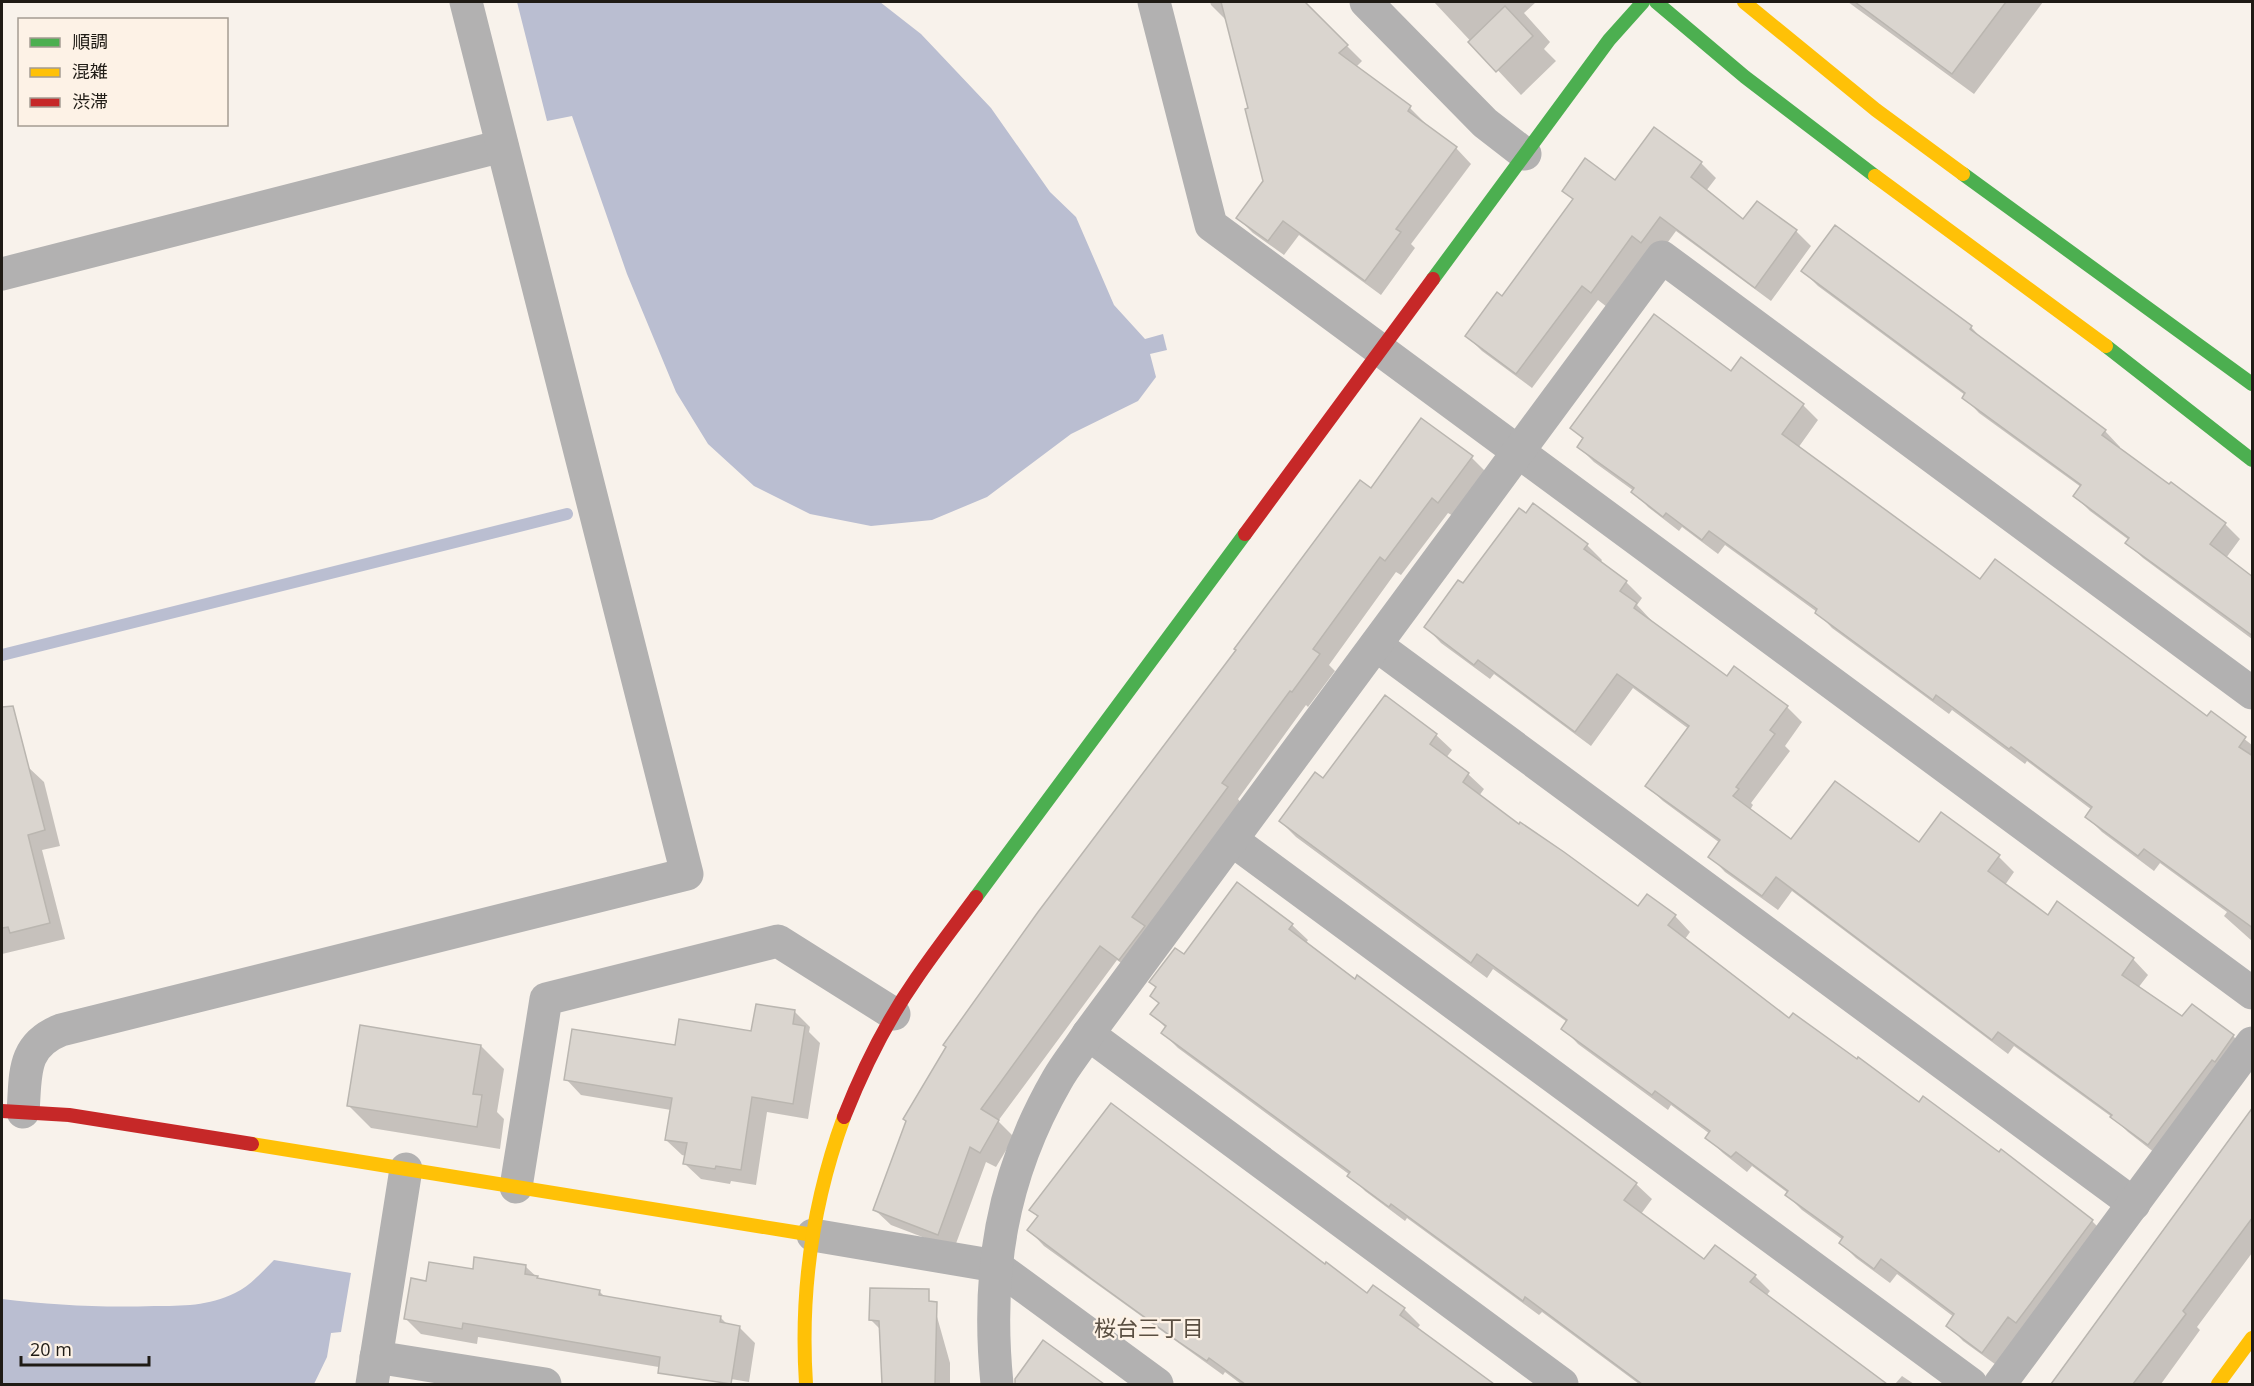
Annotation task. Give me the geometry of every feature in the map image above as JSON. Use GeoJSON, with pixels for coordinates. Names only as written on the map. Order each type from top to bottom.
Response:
{"type":"FeatureCollection","features":[{"type":"Feature","properties":{"kind":"street"},"geometry":{"type":"LineString","coordinates":[[466,2],[687,874],[61,1030],[47,1036],[37,1045],[29,1058],[12,1112],[69,1115],[132,1124],[996,1266],[1157,1384]]}},
{"type":"Feature","properties":{"kind":"street"},"geometry":{"type":"LineString","coordinates":[[1154,2],[1211,225],[2253,993]]}},
{"type":"Feature","properties":{"kind":"street"},"geometry":{"type":"LineString","coordinates":[[1366,2],[1485,123],[1525,154]]}},
{"type":"Feature","properties":{"kind":"street"},"geometry":{"type":"LineString","coordinates":[[806,1384],[804,1314],[820,1197],[836,1139],[857,1084],[894,1014],[915,980],[1613,35],[1643,2]]}},
{"type":"Feature","properties":{"kind":"street"},"geometry":{"type":"LineString","coordinates":[[1656,2],[1826,139],[2044,299],[2253,460]]}},
{"type":"Feature","properties":{"kind":"street"},"geometry":{"type":"LineString","coordinates":[[1744,2],[1876,110],[2253,384]]}},
{"type":"Feature","properties":{"kind":"street"},"geometry":{"type":"LineString","coordinates":[[2,273],[502,146]]}},
{"type":"Feature","properties":{"kind":"street"},"geometry":{"type":"LineString","coordinates":[[997,1384],[992,1338],[993,1284],[1001,1231],[1014,1178],[1033,1127],[1058,1079],[1088,1034],[1662,257],[2253,693]]}},
{"type":"Feature","properties":{"kind":"street"},"geometry":{"type":"LineString","coordinates":[[1376,645],[2134,1204]]}},
{"type":"Feature","properties":{"kind":"street"},"geometry":{"type":"LineString","coordinates":[[1232,840],[1971,1384]]}},
{"type":"Feature","properties":{"kind":"street"},"geometry":{"type":"LineString","coordinates":[[516,1187],[546,999],[778,941],[894,1014]]}},
{"type":"Feature","properties":{"kind":"street"},"geometry":{"type":"LineString","coordinates":[[1088,1034],[1562,1384]]}},
{"type":"Feature","properties":{"kind":"street"},"geometry":{"type":"LineString","coordinates":[[2000,1384],[2253,1043]]}},
{"type":"Feature","properties":{"kind":"street"},"geometry":{"type":"LineString","coordinates":[[406,1169],[374,1371],[545,1384]]}},
{"type":"Feature","properties":{"kind":"street"},"geometry":{"type":"LineString","coordinates":[[2218,1384],[2253,1338]]}},
{"type":"Feature","properties":{"kind":"water"},"geometry":{"type":"Polygon","coordinates":[[[517,2],[880,2],[921,34],[991,108],[1050,192],[1076,217],[1114,305],[1145,339],[1163,334],[1167,350],[1150,354],[1156,377],[1138,401],[1071,434],[987,497],[932,520],[871,526],[810,514],[754,486],[708,444],[676,392],[627,274],[572,116],[547,121],[517,2]]]}},
{"type":"Feature","properties":{"kind":"water"},"geometry":{"type":"Polygon","coordinates":[[[274,1260],[351,1273],[341,1332],[331,1333],[327,1357],[314,1384],[2,1384],[2,1299],[135,1307],[195,1304],[215,1301],[240,1290],[274,1260]]]}},
{"type":"Feature","properties":{"kind":"building"},"geometry":{"type":"Polygon","coordinates":[[[1221,2],[1305,2],[1348,45],[1339,53],[1411,106],[1408,111],[1457,147],[1396,229],[1401,232],[1365,281],[1283,221],[1268,241],[1236,218],[1263,181],[1245,109],[1248,108],[1221,2]]]}},
{"type":"Feature","properties":{"kind":"building"},"geometry":{"type":"Polygon","coordinates":[[[1855,2],[2006,2],[1952,74],[1855,2]]]}},
{"type":"Feature","properties":{"kind":"building"},"geometry":{"type":"Polygon","coordinates":[[[1505,6],[1533,36],[1496,72],[1468,42],[1505,6]]]}},
{"type":"Feature","properties":{"kind":"building"},"geometry":{"type":"Polygon","coordinates":[[[1654,127],[1702,162],[1691,177],[1743,219],[1757,201],[1797,230],[1755,288],[1660,217],[1641,243],[1632,236],[1591,293],[1582,286],[1516,374],[1465,336],[1497,292],[1502,296],[1573,199],[1562,191],[1585,158],[1615,180],[1654,127]]]}},
{"type":"Feature","properties":{"kind":"building"},"geometry":{"type":"Polygon","coordinates":[[[1835,225],[1972,326],[1970,329],[2106,430],[2102,435],[2226,523],[2210,544],[2253,577],[2253,636],[2125,543],[2129,538],[2073,496],[2081,485],[1962,398],[1965,393],[1801,271],[1835,225]]]}},
{"type":"Feature","properties":{"kind":"building"},"geometry":{"type":"Polygon","coordinates":[[[1654,314],[1731,371],[1741,357],[1804,404],[1782,434],[1980,579],[1995,559],[2207,716],[2211,711],[2246,737],[2239,747],[2253,756],[2253,928],[2144,849],[2138,856],[2085,817],[2092,807],[1936,695],[1933,700],[1815,613],[1817,609],[1709,531],[1702,540],[1666,513],[1663,517],[1631,492],[1634,488],[1577,447],[1583,438],[1570,428],[1654,314]]]}},
{"type":"Feature","properties":{"kind":"building"},"geometry":{"type":"Polygon","coordinates":[[[1421,418],[1473,456],[1438,503],[1432,498],[1385,561],[1380,557],[1313,649],[1320,654],[1222,783],[1228,787],[1132,917],[1145,926],[1119,960],[1100,946],[981,1109],[999,1120],[980,1153],[970,1147],[938,1235],[873,1210],[906,1121],[903,1119],[946,1047],[943,1045],[1038,912],[1236,650],[1234,649],[1360,480],[1371,488],[1421,418]]]}},
{"type":"Feature","properties":{"kind":"building"},"geometry":{"type":"Polygon","coordinates":[[[1533,503],[1588,544],[1584,549],[1627,581],[1620,591],[1637,603],[1634,608],[1727,676],[1734,666],[1788,706],[1770,730],[1775,734],[1736,787],[1739,789],[1733,796],[1791,839],[1835,781],[1919,842],[1941,812],[2000,855],[1988,871],[2048,915],[2057,901],[2134,958],[2122,975],[2182,1016],[2192,1004],[2234,1035],[2215,1062],[2212,1060],[2148,1145],[2110,1117],[2112,1115],[1998,1032],[1992,1040],[1776,877],[1762,896],[1708,857],[1720,840],[1645,786],[1689,726],[1617,674],[1575,732],[1478,660],[1474,665],[1424,627],[1458,580],[1463,583],[1519,508],[1526,513],[1533,503]]]}},
{"type":"Feature","properties":{"kind":"building"},"geometry":{"type":"Polygon","coordinates":[[[1385,695],[1437,734],[1430,744],[1469,773],[1463,782],[1519,824],[1520,822],[1564,852],[1638,906],[1647,894],[1676,915],[1668,925],[1789,1018],[1793,1013],[1919,1102],[1923,1096],[1999,1152],[2001,1149],[2093,1220],[2016,1323],[2008,1317],[1982,1353],[1946,1326],[1954,1314],[1881,1259],[1874,1269],[1839,1243],[1843,1237],[1785,1195],[1788,1191],[1736,1152],[1731,1157],[1705,1138],[1710,1131],[1655,1091],[1652,1095],[1561,1029],[1567,1020],[1477,954],[1471,963],[1279,821],[1315,772],[1323,778],[1385,695]]]}},
{"type":"Feature","properties":{"kind":"building"},"geometry":{"type":"Polygon","coordinates":[[[13,706],[45,830],[28,835],[50,923],[10,933],[8,927],[2,928],[2,707],[13,706]]]}},
{"type":"Feature","properties":{"kind":"building"},"geometry":{"type":"Polygon","coordinates":[[[1237,882],[1293,924],[1289,929],[1355,979],[1357,975],[1637,1183],[1624,1200],[1704,1259],[1715,1245],[1756,1275],[1750,1282],[1887,1384],[1642,1384],[1525,1297],[1523,1301],[1391,1204],[1389,1207],[1347,1176],[1350,1172],[1161,1033],[1166,1026],[1150,1014],[1159,1003],[1150,996],[1156,987],[1149,982],[1175,948],[1184,954],[1237,882]]]}},
{"type":"Feature","properties":{"kind":"building"},"geometry":{"type":"Polygon","coordinates":[[[756,1004],[795,1010],[793,1024],[805,1026],[793,1104],[752,1097],[741,1170],[683,1164],[687,1143],[665,1140],[672,1098],[564,1080],[572,1029],[675,1045],[679,1019],[751,1031],[756,1004]]]}},
{"type":"Feature","properties":{"kind":"building"},"geometry":{"type":"Polygon","coordinates":[[[360,1025],[481,1045],[473,1094],[482,1095],[477,1127],[347,1106],[360,1025]]]}},
{"type":"Feature","properties":{"kind":"building"},"geometry":{"type":"Polygon","coordinates":[[[1111,1103],[1325,1264],[1326,1262],[1367,1293],[1373,1285],[1405,1308],[1400,1315],[1494,1384],[1245,1384],[1209,1358],[1207,1361],[1179,1342],[1092,1279],[1027,1230],[1038,1216],[1029,1210],[1111,1103]]]}},
{"type":"Feature","properties":{"kind":"building"},"geometry":{"type":"Polygon","coordinates":[[[2253,1107],[2253,1217],[2183,1311],[2186,1314],[2133,1384],[2051,1384],[2253,1107]]]}},
{"type":"Feature","properties":{"kind":"building"},"geometry":{"type":"Polygon","coordinates":[[[474,1257],[526,1265],[525,1274],[600,1290],[599,1295],[721,1316],[720,1322],[740,1326],[731,1384],[658,1373],[660,1357],[463,1323],[462,1329],[404,1319],[411,1278],[426,1281],[429,1262],[473,1269],[474,1257]]]}},
{"type":"Feature","properties":{"kind":"building"},"geometry":{"type":"Polygon","coordinates":[[[870,1288],[929,1289],[929,1301],[937,1302],[935,1384],[882,1384],[879,1321],[869,1320],[870,1288]]]}},
{"type":"Feature","properties":{"kind":"building"},"geometry":{"type":"Polygon","coordinates":[[[1043,1340],[1104,1384],[1015,1384],[1015,1379],[1043,1340]]]}},
{"type":"Feature","properties":{"kind":"waterway"},"geometry":{"type":"LineString","coordinates":[[2,655],[567,514]]}},
{"type":"Feature","properties":{"kind":"traffic: fast"},"geometry":{"type":"LineString","coordinates":[[1433,279],[1609,40],[1643,2]]}},
{"type":"Feature","properties":{"kind":"traffic: fast"},"geometry":{"type":"LineString","coordinates":[[1656,2],[1745,77],[1875,176]]}},
{"type":"Feature","properties":{"kind":"traffic: fast"},"geometry":{"type":"LineString","coordinates":[[1963,174],[2252,384]]}},
{"type":"Feature","properties":{"kind":"traffic: fast"},"geometry":{"type":"LineString","coordinates":[[2106,346],[2252,460]]}},
{"type":"Feature","properties":{"kind":"traffic: fast"},"geometry":{"type":"LineString","coordinates":[[976,897],[1245,534]]}},
{"type":"Feature","properties":{"kind":"traffic: slow"},"geometry":{"type":"LineString","coordinates":[[1744,2],[1876,110],[1963,174]]}},
{"type":"Feature","properties":{"kind":"traffic: slow"},"geometry":{"type":"LineString","coordinates":[[1875,176],[2106,346]]}},
{"type":"Feature","properties":{"kind":"traffic: slow"},"geometry":{"type":"LineString","coordinates":[[806,1384],[805,1316],[811,1249],[824,1182],[844,1117]]}},
{"type":"Feature","properties":{"kind":"traffic: slow"},"geometry":{"type":"LineString","coordinates":[[252,1144],[813,1235]]}},
{"type":"Feature","properties":{"kind":"traffic: slow"},"geometry":{"type":"LineString","coordinates":[[2218,1384],[2252,1338]]}},
{"type":"Feature","properties":{"kind":"traffic: jam"},"geometry":{"type":"LineString","coordinates":[[1245,534],[1433,279]]}},
{"type":"Feature","properties":{"kind":"traffic: jam"},"geometry":{"type":"LineString","coordinates":[[844,1117],[867,1064],[905,995],[976,897]]}},
{"type":"Feature","properties":{"kind":"traffic: jam"},"geometry":{"type":"LineString","coordinates":[[2,1111],[69,1115],[252,1144]]}},
{"type":"Feature","properties":{"kind":"district","name":"桜台三丁目"},"geometry":{"type":"Point","coordinates":[1149,1327]}}]}
